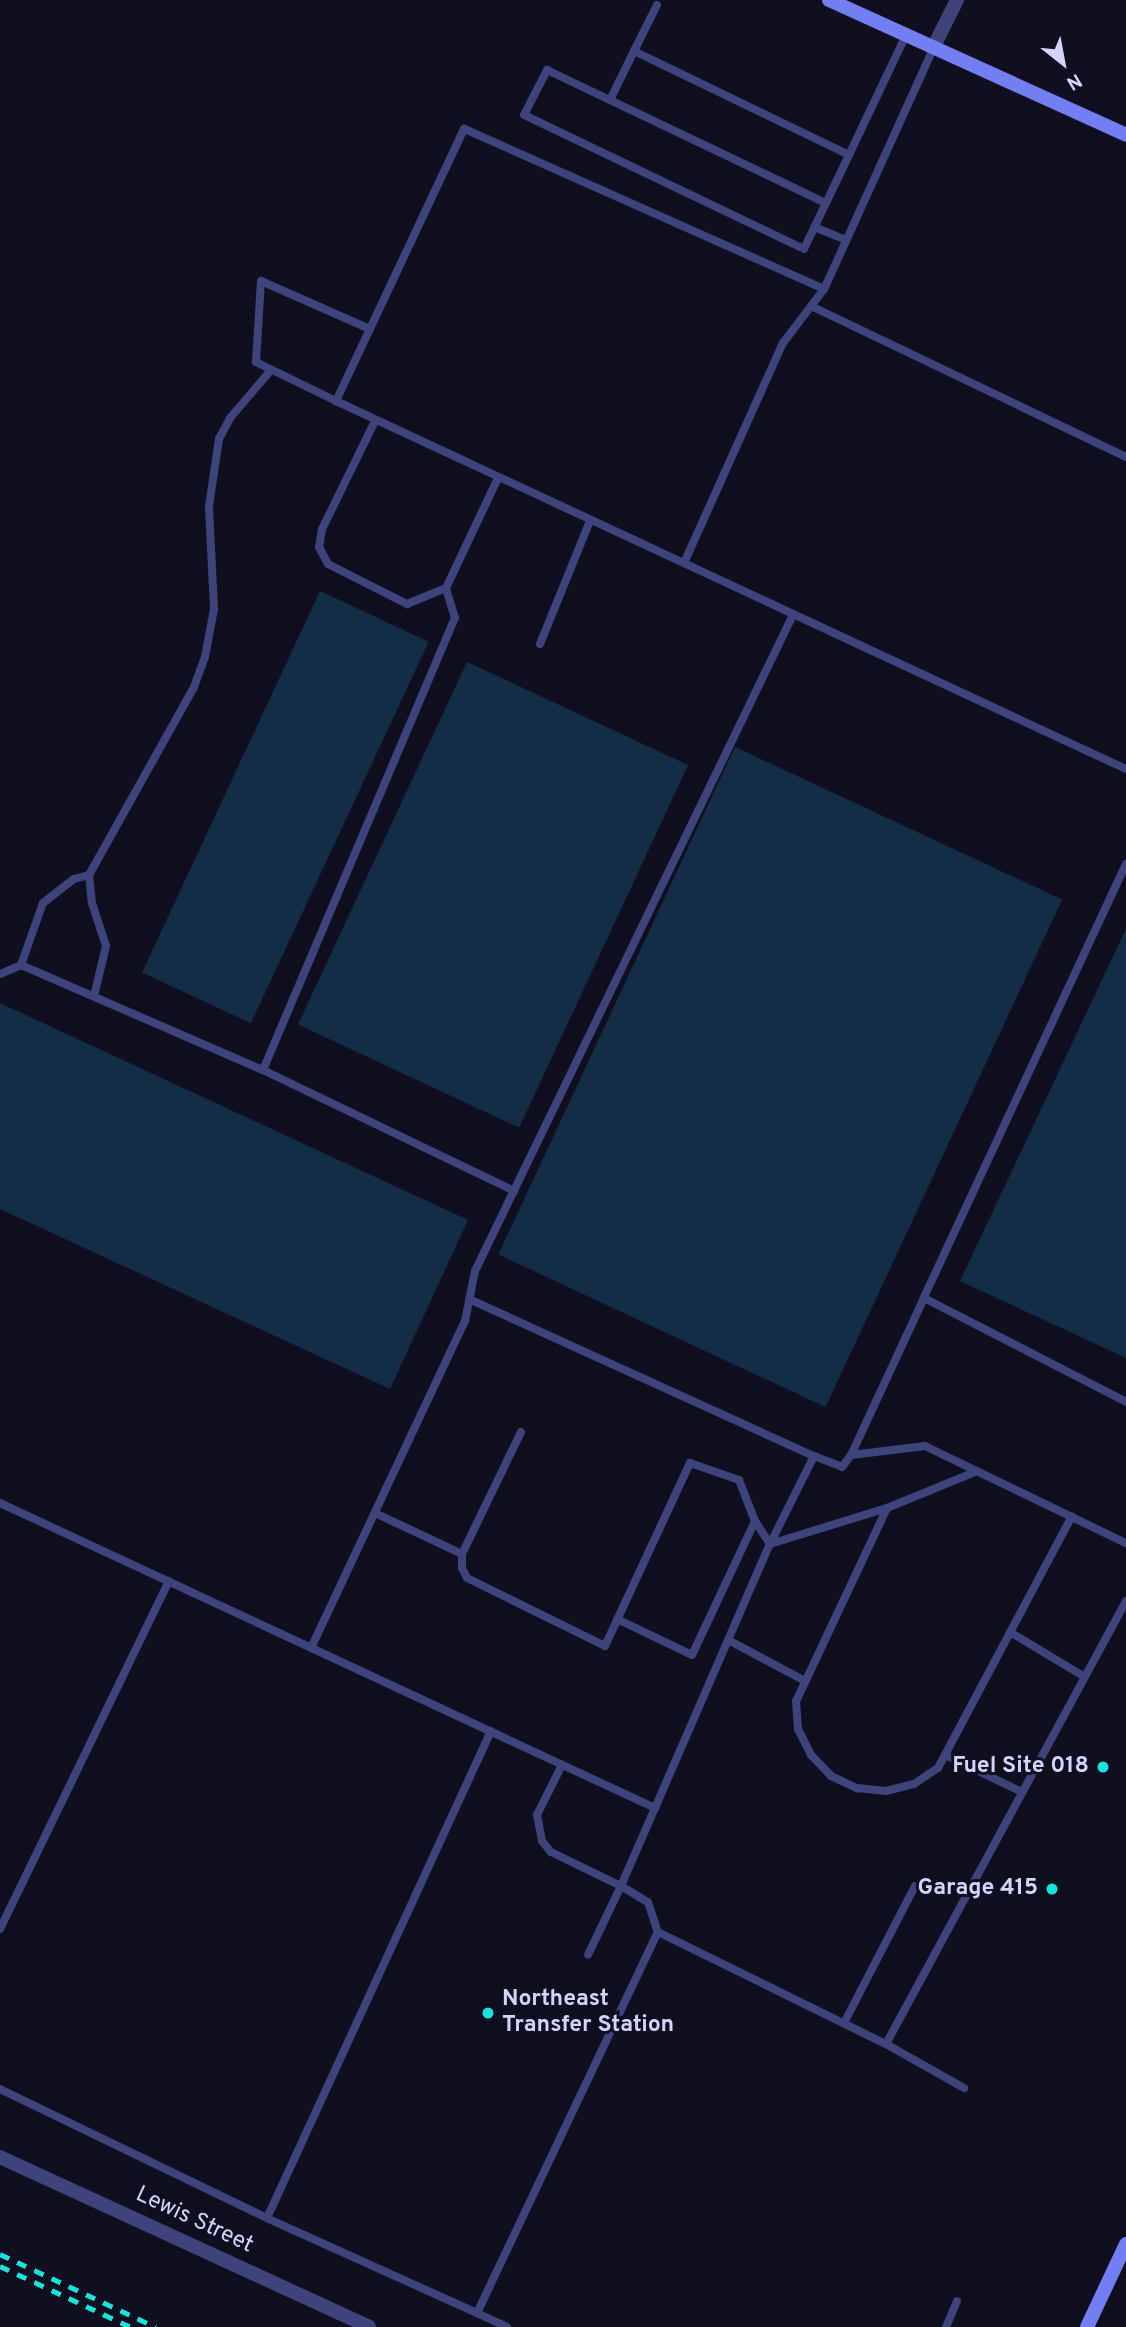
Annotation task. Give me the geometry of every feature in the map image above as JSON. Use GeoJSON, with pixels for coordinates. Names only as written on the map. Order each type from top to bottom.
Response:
{"type":"FeatureCollection","features":[{"type":"Feature","properties":{"kind":"street"},"geometry":{"type":"LineString","coordinates":[[829,0],[1126,135]]}},
{"type":"Feature","properties":{"kind":"street"},"geometry":{"type":"LineString","coordinates":[[934,46],[957,0]]}},
{"type":"Feature","properties":{"kind":"street","name":"Lewis Street"},"geometry":{"type":"LineString","coordinates":[[0,2157],[369,2327]]}},
{"type":"Feature","properties":{"kind":"street"},"geometry":{"type":"LineString","coordinates":[[1087,2327],[1126,2244]]}},
{"type":"Feature","properties":{"kind":"lane"},"geometry":{"type":"LineString","coordinates":[[610,100],[657,5]]}},
{"type":"Feature","properties":{"kind":"lane"},"geometry":{"type":"LineString","coordinates":[[826,204],[547,70],[524,116],[804,249],[826,204],[906,35]]}},
{"type":"Feature","properties":{"kind":"lane"},"geometry":{"type":"LineString","coordinates":[[684,563],[783,343],[824,289],[934,46]]}},
{"type":"Feature","properties":{"kind":"lane"},"geometry":{"type":"LineString","coordinates":[[634,51],[849,155]]}},
{"type":"Feature","properties":{"kind":"lane"},"geometry":{"type":"LineString","coordinates":[[336,401],[464,129],[824,289]]}},
{"type":"Feature","properties":{"kind":"lane"},"geometry":{"type":"LineString","coordinates":[[814,228],[846,240]]}},
{"type":"Feature","properties":{"kind":"lane"},"geometry":{"type":"LineString","coordinates":[[370,329],[261,281],[256,362],[375,421],[1126,769]]}},
{"type":"Feature","properties":{"kind":"lane"},"geometry":{"type":"LineString","coordinates":[[811,306],[1126,457]]}},
{"type":"Feature","properties":{"kind":"lane"},"geometry":{"type":"LineString","coordinates":[[94,996],[106,946],[90,894],[89,875],[194,687],[205,657],[214,609],[209,506],[219,439],[230,418],[271,370]]}},
{"type":"Feature","properties":{"kind":"lane"},"geometry":{"type":"LineString","coordinates":[[375,421],[322,529],[319,538],[322,556],[328,564],[407,604],[446,588]]}},
{"type":"Feature","properties":{"kind":"lane"},"geometry":{"type":"LineString","coordinates":[[263,1070],[454,618],[446,588],[498,478]]}},
{"type":"Feature","properties":{"kind":"lane"},"geometry":{"type":"LineString","coordinates":[[540,644],[590,521]]}},
{"type":"Feature","properties":{"kind":"lane"},"geometry":{"type":"LineString","coordinates":[[311,1648],[465,1321],[475,1271],[793,615]]}},
{"type":"Feature","properties":{"kind":"lane"},"geometry":{"type":"LineString","coordinates":[[469,1299],[842,1467],[924,1298],[1126,864]]}},
{"type":"Feature","properties":{"kind":"lane"},"geometry":{"type":"LineString","coordinates":[[21,965],[43,903],[74,880],[89,875]]}},
{"type":"Feature","properties":{"kind":"lane"},"geometry":{"type":"LineString","coordinates":[[0,974],[21,965],[263,1070],[514,1191]]}},
{"type":"Feature","properties":{"kind":"lane"},"geometry":{"type":"LineString","coordinates":[[924,1298],[1126,1402]]}},
{"type":"Feature","properties":{"kind":"lane"},"geometry":{"type":"LineString","coordinates":[[521,1432],[462,1554],[462,1568],[467,1578],[605,1646],[690,1463],[739,1480],[755,1521],[770,1545]]}},
{"type":"Feature","properties":{"kind":"lane"},"geometry":{"type":"LineString","coordinates":[[850,1455],[925,1446],[1126,1542]]}},
{"type":"Feature","properties":{"kind":"lane"},"geometry":{"type":"LineString","coordinates":[[588,1955],[730,1641],[770,1545],[814,1456]]}},
{"type":"Feature","properties":{"kind":"lane"},"geometry":{"type":"LineString","coordinates":[[770,1545],[887,1508],[977,1471]]}},
{"type":"Feature","properties":{"kind":"lane"},"geometry":{"type":"LineString","coordinates":[[0,1503],[655,1808]]}},
{"type":"Feature","properties":{"kind":"lane"},"geometry":{"type":"LineString","coordinates":[[887,1508],[796,1701],[799,1730],[811,1755],[831,1776],[857,1788],[886,1791],[914,1784],[938,1768],[1072,1516]]}},
{"type":"Feature","properties":{"kind":"lane"},"geometry":{"type":"LineString","coordinates":[[375,1513],[462,1554]]}},
{"type":"Feature","properties":{"kind":"lane"},"geometry":{"type":"LineString","coordinates":[[617,1619],[692,1655],[755,1521]]}},
{"type":"Feature","properties":{"kind":"lane"},"geometry":{"type":"LineString","coordinates":[[0,1928],[169,1581]]}},
{"type":"Feature","properties":{"kind":"lane"},"geometry":{"type":"LineString","coordinates":[[886,2044],[1126,1601]]}},
{"type":"Feature","properties":{"kind":"lane"},"geometry":{"type":"LineString","coordinates":[[1010,1632],[1085,1677]]}},
{"type":"Feature","properties":{"kind":"lane"},"geometry":{"type":"LineString","coordinates":[[730,1641],[805,1681]]}},
{"type":"Feature","properties":{"kind":"lane"},"geometry":{"type":"LineString","coordinates":[[267,2218],[491,1731]]}},
{"type":"Feature","properties":{"kind":"lane"},"geometry":{"type":"LineString","coordinates":[[945,1755],[1022,1793]]}},
{"type":"Feature","properties":{"kind":"lane"},"geometry":{"type":"LineString","coordinates":[[562,1765],[537,1815],[542,1842],[551,1852],[648,1902],[659,1932],[845,2023],[964,2088]]}},
{"type":"Feature","properties":{"kind":"lane"},"geometry":{"type":"LineString","coordinates":[[845,2023],[915,1886]]}},
{"type":"Feature","properties":{"kind":"lane"},"geometry":{"type":"LineString","coordinates":[[477,2313],[659,1932]]}},
{"type":"Feature","properties":{"kind":"lane"},"geometry":{"type":"LineString","coordinates":[[0,2089],[267,2218],[508,2327]]}},
{"type":"Feature","properties":{"kind":"lane"},"geometry":{"type":"LineString","coordinates":[[946,2327],[957,2301]]}},
{"type":"Feature","properties":{"kind":"water"},"geometry":{"type":"Polygon","coordinates":[[[320,591],[429,642],[251,1023],[142,973],[320,591]]]}},
{"type":"Feature","properties":{"kind":"water"},"geometry":{"type":"Polygon","coordinates":[[[467,662],[688,765],[519,1128],[298,1025],[467,662]]]}},
{"type":"Feature","properties":{"kind":"water"},"geometry":{"type":"Polygon","coordinates":[[[735,747],[1062,900],[826,1407],[498,1255],[735,747]]]}},
{"type":"Feature","properties":{"kind":"water"},"geometry":{"type":"Polygon","coordinates":[[[1126,929],[1126,1358],[960,1281],[1126,929]]]}},
{"type":"Feature","properties":{"kind":"water"},"geometry":{"type":"Polygon","coordinates":[[[0,1003],[468,1220],[390,1389],[0,1209],[0,1003]]]}},
{"type":"Feature","properties":{"kind":"railway"},"geometry":{"type":"LineString","coordinates":[[0,2254],[156,2327]]}},
{"type":"Feature","properties":{"kind":"railway"},"geometry":{"type":"LineString","coordinates":[[0,2266],[131,2327]]}},
{"type":"Feature","properties":{"kind":"place","name":"Fuel Site 018"},"geometry":{"type":"Point","coordinates":[1103,1767]}},
{"type":"Feature","properties":{"kind":"place","name":"Garage 415"},"geometry":{"type":"Point","coordinates":[1052,1889]}},
{"type":"Feature","properties":{"kind":"place","name":"Northeast Transfer Station"},"geometry":{"type":"Point","coordinates":[488,2013]}}]}
